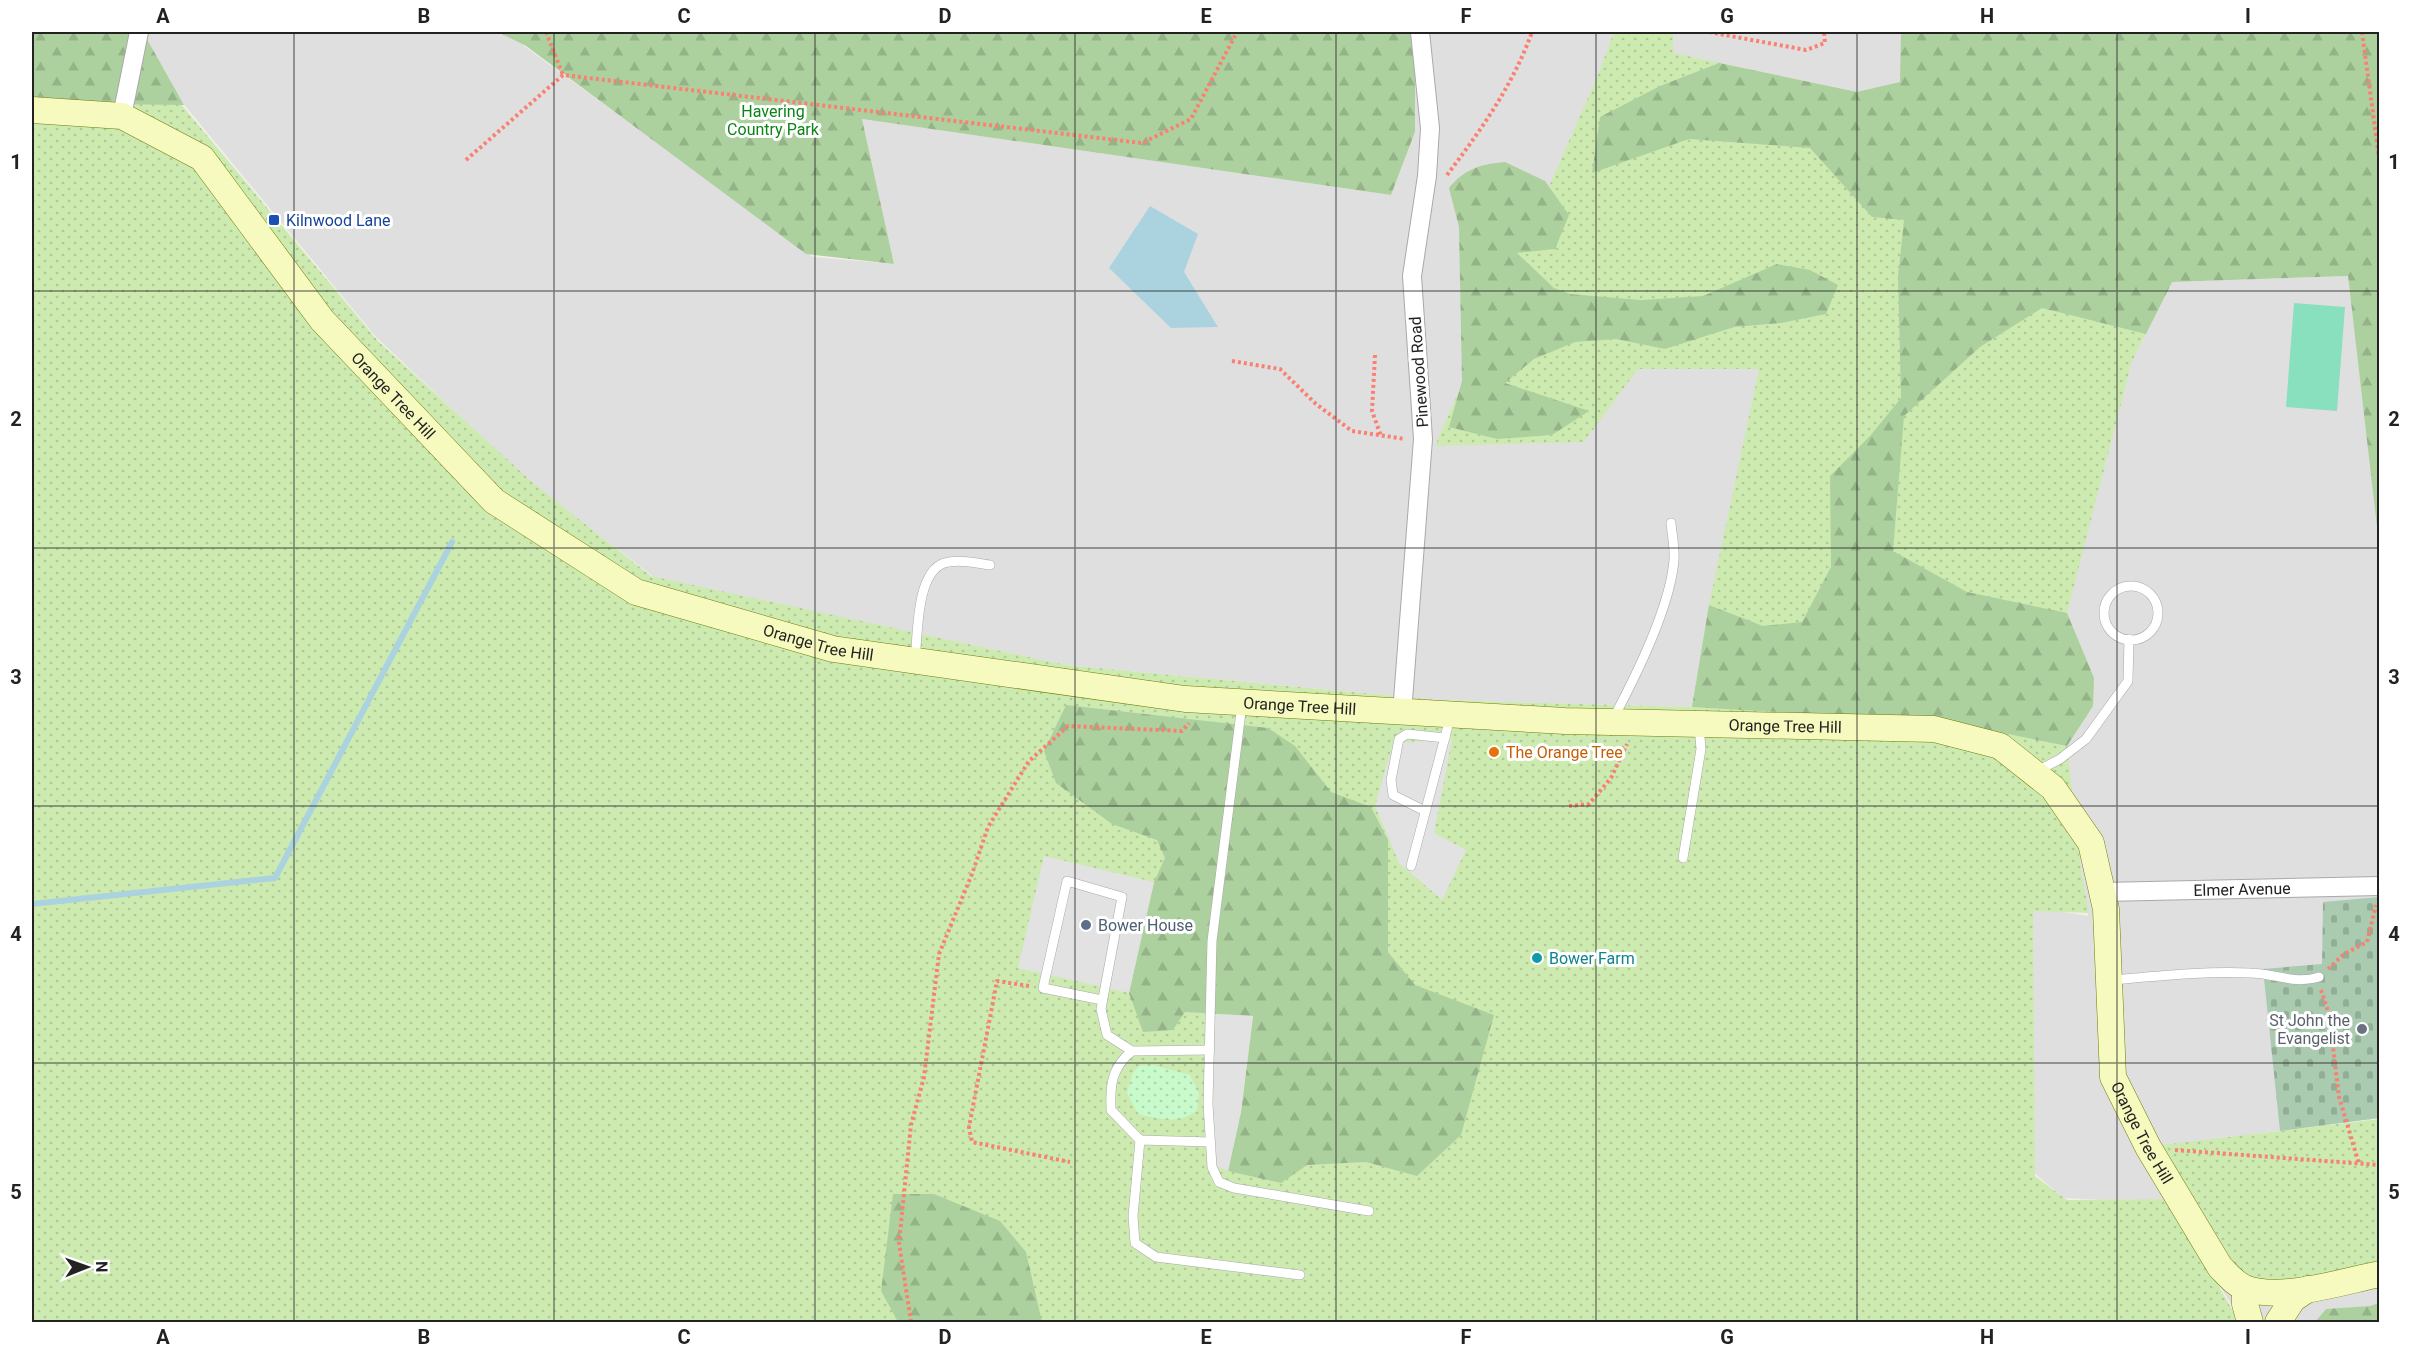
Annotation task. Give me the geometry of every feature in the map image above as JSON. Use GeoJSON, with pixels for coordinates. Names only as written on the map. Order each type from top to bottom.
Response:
{"type":"FeatureCollection","features":[{"type":"Feature","properties":{"kind":"main road"},"geometry":{"type":"LineString","coordinates":[[32,110],[122,116]]}},
{"type":"Feature","properties":{"kind":"main road","name":"Orange Tree Hill"},"geometry":{"type":"LineString","coordinates":[[122,116],[202,158],[322,321],[494,501],[636,592],[833,649],[1185,699],[1402,713],[1448,727],[1621,722],[1934,729],[2000,746],[2053,788],[2091,843],[2106,909],[2114,1077],[2148,1147],[2220,1267],[2233,1281],[2245,1288]]}},
{"type":"Feature","properties":{"kind":"main road"},"geometry":{"type":"LineString","coordinates":[[2250,1323],[2245,1304],[2245,1288],[2271,1293],[2379,1274]]}},
{"type":"Feature","properties":{"kind":"main road"},"geometry":{"type":"LineString","coordinates":[[2278,1323],[2293,1299],[2307,1288]]}},
{"type":"Feature","properties":{"kind":"street"},"geometry":{"type":"LineString","coordinates":[[122,116],[139,32]]}},
{"type":"Feature","properties":{"kind":"street","name":"Pinewood Road"},"geometry":{"type":"LineString","coordinates":[[1402,713],[1423,442],[1412,276],[1422,209],[1430,128],[1420,32]]}},
{"type":"Feature","properties":{"kind":"street","name":"Elmer Avenue"},"geometry":{"type":"LineString","coordinates":[[2102,892],[2378,886]]}},
{"type":"Feature","properties":{"kind":"lane"},"geometry":{"type":"LineString","coordinates":[[1621,722],[1668,589],[1675,559],[1671,523]]}},
{"type":"Feature","properties":{"kind":"lane"},"geometry":{"type":"LineString","coordinates":[[915,661],[925,581],[933,568],[946,562],[990,565]]}},
{"type":"Feature","properties":{"kind":"lane"},"geometry":{"type":"LineString","coordinates":[[2125,586],[2133,586],[2150,594],[2157,611],[2156,622],[2151,630],[2139,638],[2129,639],[2116,635],[2108,628],[2104,612],[2110,595],[2125,586]]}},
{"type":"Feature","properties":{"kind":"lane"},"geometry":{"type":"LineString","coordinates":[[2034,773],[2060,759],[2086,739],[2128,681],[2129,639]]}},
{"type":"Feature","properties":{"kind":"lane"},"geometry":{"type":"LineString","coordinates":[[1243,702],[1212,941],[1210,1050],[1212,1167],[1219,1182],[1234,1188],[1369,1211]]}},
{"type":"Feature","properties":{"kind":"lane"},"geometry":{"type":"LineString","coordinates":[[1683,858],[1701,749],[1699,724]]}},
{"type":"Feature","properties":{"kind":"lane"},"geometry":{"type":"LineString","coordinates":[[1411,866],[1448,727],[1401,735],[1398,739],[1391,780],[1393,795],[1425,811]]}},
{"type":"Feature","properties":{"kind":"lane"},"geometry":{"type":"LineString","coordinates":[[1102,1000],[1042,988],[1067,881],[1122,897],[1101,1009],[1107,1035],[1132,1051],[1210,1050]]}},
{"type":"Feature","properties":{"kind":"lane"},"geometry":{"type":"LineString","coordinates":[[2109,980],[2205,972],[2254,973],[2289,980],[2319,977]]}},
{"type":"Feature","properties":{"kind":"lane"},"geometry":{"type":"LineString","coordinates":[[1132,1051],[1124,1058],[1110,1084],[1111,1110],[1140,1140],[1210,1142]]}},
{"type":"Feature","properties":{"kind":"lane"},"geometry":{"type":"LineString","coordinates":[[1140,1140],[1132,1216],[1136,1243],[1156,1257],[1300,1275]]}},
{"type":"Feature","properties":{"kind":"path"},"geometry":{"type":"LineString","coordinates":[[546,32],[563,75]]}},
{"type":"Feature","properties":{"kind":"path"},"geometry":{"type":"LineString","coordinates":[[466,160],[563,75],[1142,143],[1191,119],[1237,32]]}},
{"type":"Feature","properties":{"kind":"path"},"geometry":{"type":"LineString","coordinates":[[1422,209],[1506,91],[1520,64],[1532,32]]}},
{"type":"Feature","properties":{"kind":"path"},"geometry":{"type":"LineString","coordinates":[[1709,32],[1806,50],[1825,43],[1824,32]]}},
{"type":"Feature","properties":{"kind":"path"},"geometry":{"type":"LineString","coordinates":[[2362,32],[2379,165]]}},
{"type":"Feature","properties":{"kind":"path"},"geometry":{"type":"LineString","coordinates":[[1375,355],[1372,411],[1381,436]]}},
{"type":"Feature","properties":{"kind":"path"},"geometry":{"type":"LineString","coordinates":[[1232,362],[1280,369],[1316,404],[1352,431],[1423,442]]}},
{"type":"Feature","properties":{"kind":"path"},"geometry":{"type":"LineString","coordinates":[[911,1323],[899,1243],[911,1125],[924,1077],[939,954],[972,874],[988,827],[1029,761],[1068,726],[1182,730],[1213,700]]}},
{"type":"Feature","properties":{"kind":"path"},"geometry":{"type":"LineString","coordinates":[[1569,806],[1589,804],[1611,777],[1627,747],[1621,722]]}},
{"type":"Feature","properties":{"kind":"path"},"geometry":{"type":"LineString","coordinates":[[2359,1164],[2339,1097],[2329,1014],[2322,1001],[2319,977],[2344,954],[2367,942],[2376,912],[2378,886]]}},
{"type":"Feature","properties":{"kind":"path"},"geometry":{"type":"LineString","coordinates":[[1042,988],[997,981],[969,1127],[972,1142],[1070,1162]]}},
{"type":"Feature","properties":{"kind":"path"},"geometry":{"type":"LineString","coordinates":[[2148,1147],[2379,1165]]}},
{"type":"Feature","properties":{"kind":"shaded area"},"geometry":{"type":"Polygon","coordinates":[[[143,32],[499,32],[520,43],[813,257],[894,264],[862,119],[1391,195],[1415,132],[1415,32],[1901,32],[2172,282],[2348,276],[2380,544],[2379,1118],[2164,1146],[2249,1291],[2379,1265],[2379,1322],[2242,1322],[2169,1203],[2064,1198],[2033,1172],[2033,907],[2088,916],[2079,871],[1692,707],[1437,700],[1066,665],[655,578],[530,482],[376,337],[182,102],[143,32]]]}},
{"type":"Feature","properties":{"kind":"shaded area"},"geometry":{"type":"Polygon","coordinates":[[[1452,739],[1434,833],[1466,850],[1442,900],[1399,863],[1375,806],[1393,743],[1452,739]]]}},
{"type":"Feature","properties":{"kind":"shaded area","name":"Bower House"},"geometry":{"type":"Polygon","coordinates":[[[1044,856],[1154,882],[1129,993],[1018,968],[1044,856]]]}},
{"type":"Feature","properties":{"kind":"shaded area"},"geometry":{"type":"Polygon","coordinates":[[[1215,1014],[1253,1016],[1241,1112],[1228,1171],[1216,1166],[1212,1113],[1215,1014]]]}},
{"type":"Feature","properties":{"kind":"green space"},"geometry":{"type":"Polygon","coordinates":[[[32,32],[143,32],[184,105],[96,104],[32,99],[32,32]]]}},
{"type":"Feature","properties":{"kind":"green space","name":"Havering Country Park"},"geometry":{"type":"Polygon","coordinates":[[[498,32],[1415,32],[1415,132],[1391,195],[862,119],[894,264],[806,254],[526,46],[498,32]]]}},
{"type":"Feature","properties":{"kind":"green space"},"geometry":{"type":"Polygon","coordinates":[[[1614,32],[1673,32],[1673,53],[1857,92],[1900,82],[2172,282],[2132,361],[2067,613],[2094,678],[2093,706],[2067,746],[2081,870],[2089,913],[2033,911],[2035,1176],[2067,1200],[2170,1199],[2239,1322],[32,1322],[32,103],[180,103],[378,341],[533,483],[651,576],[1066,665],[1437,700],[1692,707],[1709,605],[1759,369],[1638,369],[1584,442],[1435,446],[1598,75],[1614,32]]]}},
{"type":"Feature","properties":{"kind":"green space"},"geometry":{"type":"Polygon","coordinates":[[[1901,32],[2379,32],[2379,544],[2348,276],[2172,282],[2146,334],[2042,308],[1980,347],[1904,416],[1893,551],[1967,592],[2067,613],[2094,678],[2093,706],[2067,746],[1949,722],[1692,707],[1709,605],[1763,626],[1802,622],[1831,567],[1830,476],[1870,436],[1901,398],[1898,277],[1904,220],[1872,217],[1810,148],[1689,139],[1592,173],[1600,117],[1660,86],[1719,63],[1857,92],[1900,82],[1901,32]]]}},
{"type":"Feature","properties":{"kind":"green space"},"geometry":{"type":"Polygon","coordinates":[[[1505,162],[1545,181],[1569,215],[1555,249],[1517,253],[1554,288],[1570,294],[1641,300],[1703,296],[1777,264],[1810,270],[1838,285],[1826,314],[1781,323],[1734,327],[1665,349],[1616,339],[1575,342],[1534,359],[1505,383],[1589,411],[1552,435],[1497,439],[1449,427],[1462,381],[1459,227],[1449,188],[1467,172],[1488,164],[1505,162]]]}},
{"type":"Feature","properties":{"kind":"green space"},"geometry":{"type":"Polygon","coordinates":[[[2294,303],[2345,307],[2337,411],[2286,407],[2294,303]]]}},
{"type":"Feature","properties":{"kind":"green space"},"geometry":{"type":"Polygon","coordinates":[[[1066,705],[1268,728],[1295,746],[1331,792],[1371,807],[1388,840],[1388,952],[1415,985],[1494,1015],[1461,1135],[1417,1176],[1366,1162],[1307,1165],[1281,1183],[1228,1171],[1241,1112],[1253,1016],[1185,1012],[1173,1030],[1143,1032],[1129,993],[1154,882],[1165,858],[1157,840],[1112,824],[1056,783],[1044,751],[1066,705]]]}},
{"type":"Feature","properties":{"kind":"green space"},"geometry":{"type":"Polygon","coordinates":[[[2379,897],[2379,1118],[2280,1131],[2263,969],[2322,964],[2323,902],[2379,897]]]}},
{"type":"Feature","properties":{"kind":"green space"},"geometry":{"type":"Polygon","coordinates":[[[1153,1065],[1190,1075],[1199,1093],[1197,1110],[1183,1118],[1169,1120],[1138,1114],[1127,1093],[1133,1073],[1139,1066],[1153,1065]]]}},
{"type":"Feature","properties":{"kind":"green space"},"geometry":{"type":"Polygon","coordinates":[[[2379,1119],[2379,1265],[2250,1290],[2162,1145],[2379,1119]]]}},
{"type":"Feature","properties":{"kind":"green space"},"geometry":{"type":"Polygon","coordinates":[[[893,1194],[934,1194],[1000,1221],[1026,1252],[1042,1322],[898,1322],[881,1291],[893,1194]]]}},
{"type":"Feature","properties":{"kind":"green space"},"geometry":{"type":"Polygon","coordinates":[[[2379,1303],[2379,1322],[2315,1322],[2326,1309],[2370,1306],[2379,1303]]]}},
{"type":"Feature","properties":{"kind":"water"},"geometry":{"type":"Polygon","coordinates":[[[1150,206],[1198,234],[1184,272],[1218,327],[1171,328],[1109,268],[1150,206]]]}},
{"type":"Feature","properties":{"kind":"waterway"},"geometry":{"type":"LineString","coordinates":[[32,904],[275,878],[452,542]]}},
{"type":"Feature","properties":{"kind":"place","name":"Kilnwood Lane"},"geometry":{"type":"Point","coordinates":[274,220]}},
{"type":"Feature","properties":{"kind":"place","name":"The Orange Tree"},"geometry":{"type":"Point","coordinates":[1494,752]}},
{"type":"Feature","properties":{"kind":"place","name":"Bower House"},"geometry":{"type":"Point","coordinates":[1086,925]}},
{"type":"Feature","properties":{"kind":"place","name":"Bower Farm"},"geometry":{"type":"Point","coordinates":[1537,958]}},
{"type":"Feature","properties":{"kind":"place","name":"St John the Evangelist"},"geometry":{"type":"Point","coordinates":[2362,1029]}}]}
